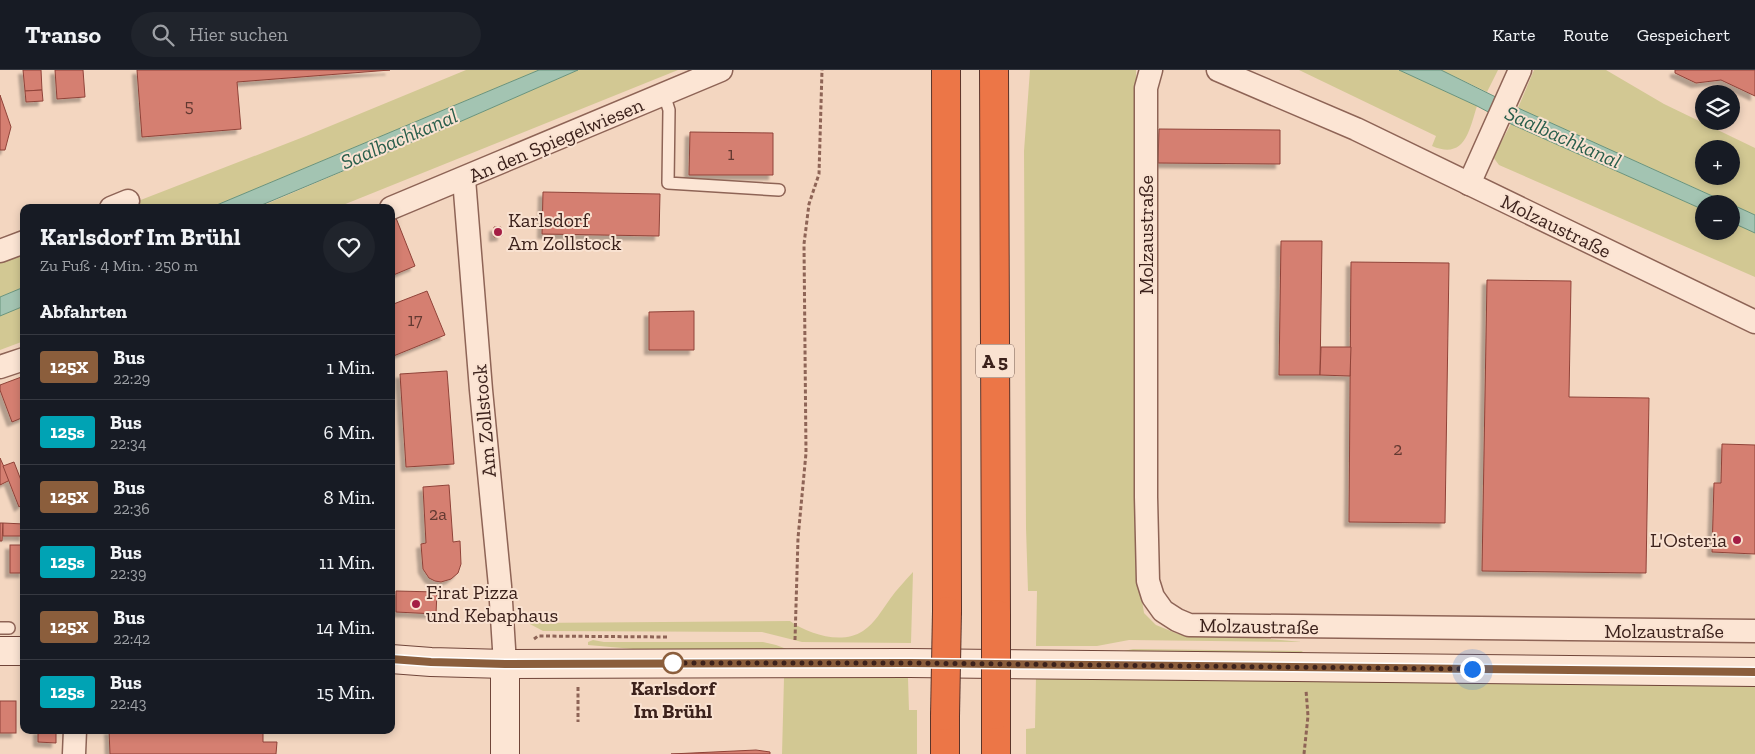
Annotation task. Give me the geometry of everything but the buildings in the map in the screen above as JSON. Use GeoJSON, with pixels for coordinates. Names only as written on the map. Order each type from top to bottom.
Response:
{"type":"FeatureCollection","features":[{"type":"Feature","properties":{"kind":"highway"},"geometry":{"type":"LineString","coordinates":[[945,754],[946,70]]}},
{"type":"Feature","properties":{"kind":"highway","name":"A 5"},"geometry":{"type":"LineString","coordinates":[[994,70],[996,754]]}},
{"type":"Feature","properties":{"kind":"street","name":"An den Spiegelwiesen"},"geometry":{"type":"LineString","coordinates":[[395,206],[721,70]]}},
{"type":"Feature","properties":{"kind":"street","name":"Molzaustraße"},"geometry":{"type":"LineString","coordinates":[[1151,70],[1146,88],[1146,497],[1148,581],[1153,597],[1163,611],[1176,620],[1190,626],[1755,631]]}},
{"type":"Feature","properties":{"kind":"street","name":"Molzaustraße"},"geometry":{"type":"LineString","coordinates":[[1218,70],[1356,129],[1755,322]]}},
{"type":"Feature","properties":{"kind":"street"},"geometry":{"type":"LineString","coordinates":[[1470,184],[1518,76]]}},
{"type":"Feature","properties":{"kind":"street","name":"Am Zollstock"},"geometry":{"type":"LineString","coordinates":[[464,179],[479,373],[500,586],[505,664]]}},
{"type":"Feature","properties":{"kind":"street"},"geometry":{"type":"LineString","coordinates":[[0,251],[20,244]]}},
{"type":"Feature","properties":{"kind":"street"},"geometry":{"type":"LineString","coordinates":[[0,367],[20,360]]}},
{"type":"Feature","properties":{"kind":"street"},"geometry":{"type":"LineString","coordinates":[[3,636],[20,648]]}},
{"type":"Feature","properties":{"kind":"street"},"geometry":{"type":"LineString","coordinates":[[395,659],[505,664],[910,663],[1755,672]]}},
{"type":"Feature","properties":{"kind":"street"},"geometry":{"type":"LineString","coordinates":[[505,664],[505,754]]}},
{"type":"Feature","properties":{"kind":"street"},"geometry":{"type":"LineString","coordinates":[[74,754],[75,734]]}},
{"type":"Feature","properties":{"kind":"lane"},"geometry":{"type":"LineString","coordinates":[[664,94],[669,110],[668,183],[780,190]]}},
{"type":"Feature","properties":{"kind":"path"},"geometry":{"type":"LineString","coordinates":[[795,646],[798,538],[806,453],[804,244],[809,204],[819,174],[822,70]]}},
{"type":"Feature","properties":{"kind":"path"},"geometry":{"type":"LineString","coordinates":[[1304,754],[1308,716],[1306,667]]}},
{"type":"Feature","properties":{"kind":"shaded area"},"geometry":{"type":"Polygon","coordinates":[[[466,70],[539,70],[219,204],[130,204],[306,136],[466,70]]]}},
{"type":"Feature","properties":{"kind":"shaded area"},"geometry":{"type":"Polygon","coordinates":[[[578,70],[678,70],[345,204],[266,204],[578,70]]]}},
{"type":"Feature","properties":{"kind":"shaded area"},"geometry":{"type":"Polygon","coordinates":[[[1030,70],[1136,70],[1139,231],[1139,582],[1144,613],[1156,625],[1178,634],[1225,635],[1302,642],[1129,640],[1097,646],[1036,646],[1037,591],[1028,591],[1026,528],[1024,151],[1030,70]]]}},
{"type":"Feature","properties":{"kind":"shaded area"},"geometry":{"type":"Polygon","coordinates":[[[1299,70],[1399,70],[1477,106],[1464,141],[1452,149],[1443,149],[1432,146],[1436,136],[1299,70]]]}},
{"type":"Feature","properties":{"kind":"shaded area"},"geometry":{"type":"Polygon","coordinates":[[[1441,70],[1498,70],[1487,92],[1441,70]]]}},
{"type":"Feature","properties":{"kind":"shaded area"},"geometry":{"type":"Polygon","coordinates":[[[1534,70],[1606,70],[1664,104],[1695,119],[1695,130],[1718,130],[1738,140],[1695,140],[1695,185],[1740,185],[1740,141],[1755,148],[1755,215],[1740,208],[1740,195],[1711,195],[1518,108],[1534,70]]]}},
{"type":"Feature","properties":{"kind":"shaded area"},"geometry":{"type":"Polygon","coordinates":[[[1511,124],[1695,206],[1695,240],[1740,240],[1740,226],[1755,233],[1755,277],[1499,165],[1493,157],[1511,124]]]}},
{"type":"Feature","properties":{"kind":"shaded area"},"geometry":{"type":"Polygon","coordinates":[[[20,251],[20,289],[0,297],[0,259],[20,251]]]}},
{"type":"Feature","properties":{"kind":"shaded area"},"geometry":{"type":"Polygon","coordinates":[[[20,308],[20,342],[0,350],[0,316],[20,308]]]}},
{"type":"Feature","properties":{"kind":"shaded area"},"geometry":{"type":"Polygon","coordinates":[[[913,572],[911,643],[802,642],[762,632],[543,631],[528,623],[790,621],[815,634],[845,637],[863,631],[871,624],[913,572]]]}},
{"type":"Feature","properties":{"kind":"shaded area"},"geometry":{"type":"Polygon","coordinates":[[[593,640],[604,642],[763,642],[797,653],[656,651],[588,645],[588,642],[593,640]]]}},
{"type":"Feature","properties":{"kind":"shaded area"},"geometry":{"type":"Polygon","coordinates":[[[1133,649],[1303,651],[1298,655],[1110,654],[1133,649]]]}},
{"type":"Feature","properties":{"kind":"shaded area"},"geometry":{"type":"Polygon","coordinates":[[[1036,676],[1428,683],[1755,684],[1755,754],[1026,754],[1026,729],[1035,728],[1036,676]]]}},
{"type":"Feature","properties":{"kind":"shaded area"},"geometry":{"type":"Polygon","coordinates":[[[784,678],[908,678],[909,710],[917,710],[917,754],[782,754],[784,678]]]}},
{"type":"Feature","properties":{"kind":"water","name":"Saalbachkanal"},"geometry":{"type":"Polygon","coordinates":[[[539,70],[578,70],[264,204],[219,204],[539,70]]]}},
{"type":"Feature","properties":{"kind":"water","name":"Saalbachkanal"},"geometry":{"type":"Polygon","coordinates":[[[1399,70],[1441,70],[1518,108],[1710,195],[1695,195],[1695,206],[1511,124],[1399,70]]]}},
{"type":"Feature","properties":{"kind":"water"},"geometry":{"type":"Polygon","coordinates":[[[1740,208],[1755,215],[1755,233],[1740,226],[1740,208]]]}},
{"type":"Feature","properties":{"kind":"water"},"geometry":{"type":"Polygon","coordinates":[[[20,289],[20,308],[0,316],[0,297],[20,289]]]}},
{"type":"Feature","properties":{"kind":"bus line","name":"125X"},"geometry":{"type":"LineString","coordinates":[[395,659],[505,664],[910,663],[1755,672]]}},
{"type":"Feature","properties":{"kind":"place","name":"Karlsdorf Am Zollstock"},"geometry":{"type":"Point","coordinates":[498,232]}},
{"type":"Feature","properties":{"kind":"place","name":"L'Osteria"},"geometry":{"type":"Point","coordinates":[1737,540]}},
{"type":"Feature","properties":{"kind":"place","name":"Firat Pizza und Kebaphaus"},"geometry":{"type":"Point","coordinates":[416,604]}},
{"type":"Feature","properties":{"kind":"place","name":"Karlsdorf Im Brühl"},"geometry":{"type":"Point","coordinates":[673,663]}},
{"type":"Feature","properties":{"kind":"route"},"geometry":{"type":"LineString","coordinates":[[673,663],[670,663],[910,663],[1472,669]]}}]}
